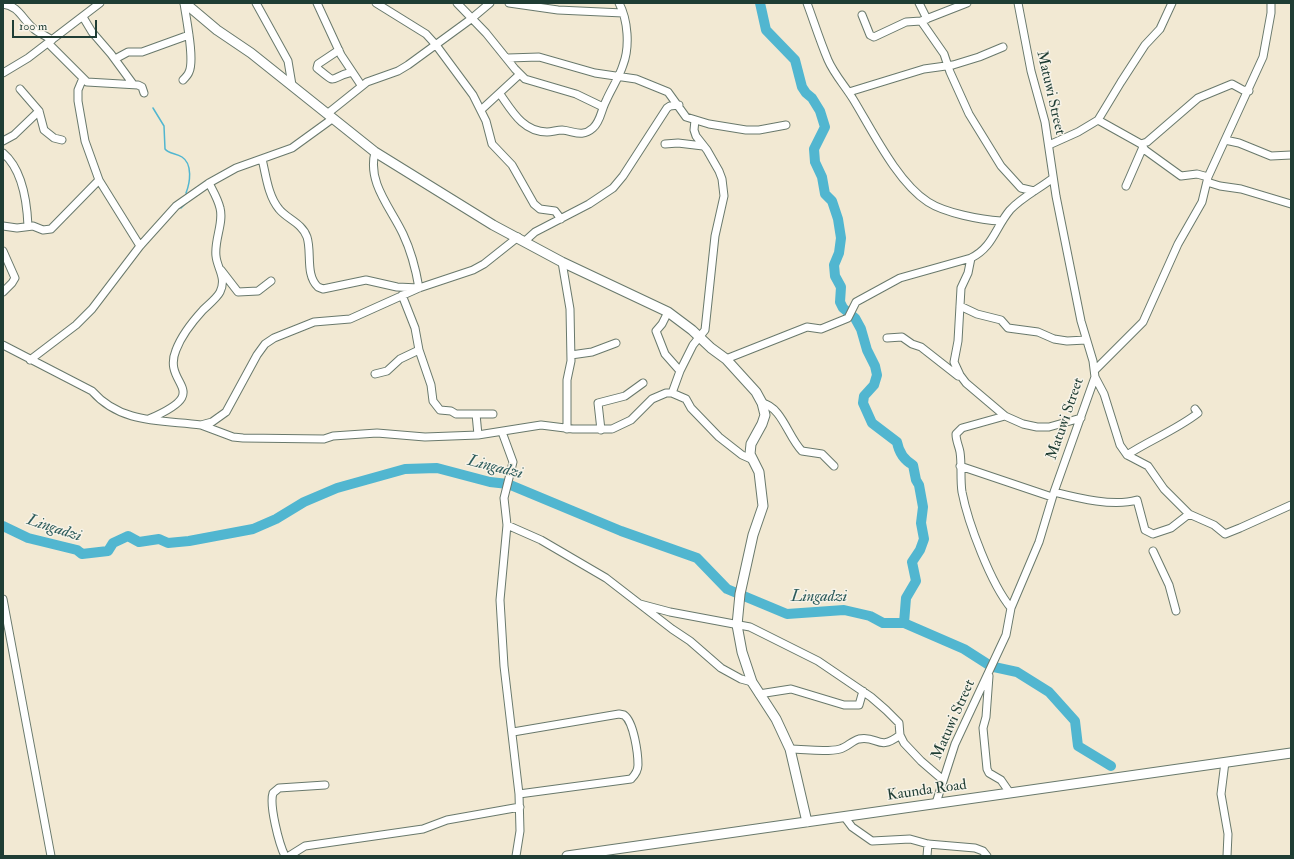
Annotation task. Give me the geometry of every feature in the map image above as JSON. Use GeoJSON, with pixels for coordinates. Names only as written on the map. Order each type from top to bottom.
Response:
{"type":"FeatureCollection","features":[{"type":"Feature","properties":{"kind":"street"},"geometry":{"type":"LineString","coordinates":[[3,73],[50,42],[83,18],[100,3]]}},
{"type":"Feature","properties":{"kind":"street"},"geometry":{"type":"LineString","coordinates":[[183,80],[189,74],[191,68],[189,35],[184,3]]}},
{"type":"Feature","properties":{"kind":"street"},"geometry":{"type":"LineString","coordinates":[[184,3],[217,30],[251,53],[375,152],[487,222],[562,262],[668,312],[701,337],[711,348],[726,358],[749,383],[762,402],[764,419],[751,444],[751,459]]}},
{"type":"Feature","properties":{"kind":"street"},"geometry":{"type":"LineString","coordinates":[[256,3],[288,61],[292,86]]}},
{"type":"Feature","properties":{"kind":"street"},"geometry":{"type":"LineString","coordinates":[[317,3],[339,50],[361,85]]}},
{"type":"Feature","properties":{"kind":"street"},"geometry":{"type":"LineString","coordinates":[[376,3],[426,34],[436,45],[473,95],[481,110],[492,144],[512,165],[534,204],[540,209],[555,211],[561,219]]}},
{"type":"Feature","properties":{"kind":"street"},"geometry":{"type":"LineString","coordinates":[[456,3],[508,58],[520,74],[535,82],[576,94],[603,107]]}},
{"type":"Feature","properties":{"kind":"street"},"geometry":{"type":"LineString","coordinates":[[463,3],[470,17]]}},
{"type":"Feature","properties":{"kind":"street"},"geometry":{"type":"LineString","coordinates":[[30,360],[76,325],[92,309],[140,246],[176,206],[209,183],[236,168],[292,148],[329,116],[361,85],[388,73],[398,71],[436,45],[470,17],[490,3]]}},
{"type":"Feature","properties":{"kind":"street"},"geometry":{"type":"LineString","coordinates":[[509,3],[558,10],[624,13]]}},
{"type":"Feature","properties":{"kind":"street"},"geometry":{"type":"LineString","coordinates":[[500,94],[516,117],[524,125],[532,129],[546,132],[562,130],[578,134],[586,133],[598,122],[603,107],[626,57],[624,13],[619,3]]}},
{"type":"Feature","properties":{"kind":"street"},"geometry":{"type":"LineString","coordinates":[[807,3],[828,61],[849,92],[890,160],[906,181],[928,202],[978,218],[1001,221]]}},
{"type":"Feature","properties":{"kind":"street"},"geometry":{"type":"LineString","coordinates":[[919,3],[924,20],[944,54],[970,114],[1001,166],[1020,188],[1034,191]]}},
{"type":"Feature","properties":{"kind":"street"},"geometry":{"type":"LineString","coordinates":[[862,15],[872,37],[906,22],[924,20],[967,3]]}},
{"type":"Feature","properties":{"kind":"street","name":"Matuwi Street"},"geometry":{"type":"LineString","coordinates":[[936,803],[942,780],[969,712],[989,674],[1006,635],[1011,608],[1039,542],[1053,495],[1081,418],[1095,373],[1086,340],[1053,178],[1049,144],[1018,3]]}},
{"type":"Feature","properties":{"kind":"street"},"geometry":{"type":"LineString","coordinates":[[1049,144],[1078,132],[1098,120],[1120,82],[1145,46],[1160,29],[1172,3]]}},
{"type":"Feature","properties":{"kind":"street"},"geometry":{"type":"LineString","coordinates":[[1271,3],[1271,13],[1263,57],[1249,91],[1207,179],[1202,202],[1178,244],[1143,322],[1095,373],[1104,394],[1120,445],[1127,455],[1148,466],[1164,489],[1189,514],[1214,525],[1225,534],[1291,505]]}},
{"type":"Feature","properties":{"kind":"street"},"geometry":{"type":"LineString","coordinates":[[3,4],[11,5],[17,8],[33,28],[50,42],[83,78],[93,83],[133,84],[141,86],[144,92]]}},
{"type":"Feature","properties":{"kind":"street"},"geometry":{"type":"LineString","coordinates":[[83,18],[133,84]]}},
{"type":"Feature","properties":{"kind":"street"},"geometry":{"type":"LineString","coordinates":[[115,59],[128,52],[142,52],[189,35]]}},
{"type":"Feature","properties":{"kind":"street"},"geometry":{"type":"LineString","coordinates":[[849,92],[924,69],[948,66],[979,57],[1003,47]]}},
{"type":"Feature","properties":{"kind":"street"},"geometry":{"type":"LineString","coordinates":[[339,50],[318,64],[317,68],[328,79],[333,80],[352,72]]}},
{"type":"Feature","properties":{"kind":"street"},"geometry":{"type":"LineString","coordinates":[[508,58],[539,57],[595,73],[636,79],[660,87],[673,96],[683,114],[695,120],[746,130],[759,130],[786,125]]}},
{"type":"Feature","properties":{"kind":"street"},"geometry":{"type":"LineString","coordinates":[[481,110],[520,74]]}},
{"type":"Feature","properties":{"kind":"street"},"geometry":{"type":"LineString","coordinates":[[83,78],[78,90],[78,102],[85,140],[99,180],[140,246]]}},
{"type":"Feature","properties":{"kind":"street"},"geometry":{"type":"LineString","coordinates":[[1126,186],[1142,146],[1198,98],[1232,84],[1243,90],[1249,91]]}},
{"type":"Feature","properties":{"kind":"street"},"geometry":{"type":"LineString","coordinates":[[20,89],[39,111],[44,130],[54,138],[62,140]]}},
{"type":"Feature","properties":{"kind":"street"},"geometry":{"type":"LineString","coordinates":[[3,345],[92,391],[108,406],[132,417],[147,420],[201,425],[212,422],[226,412],[257,355],[268,341],[288,331],[314,322],[350,319],[402,295],[479,267],[521,239],[561,219],[612,188],[623,176],[667,108],[670,106],[679,105]]}},
{"type":"Feature","properties":{"kind":"street"},"geometry":{"type":"LineString","coordinates":[[3,141],[14,135],[39,111]]}},
{"type":"Feature","properties":{"kind":"street"},"geometry":{"type":"LineString","coordinates":[[672,393],[693,345],[701,337],[705,330],[715,236],[724,196],[722,179],[707,150],[694,130],[695,120]]}},
{"type":"Feature","properties":{"kind":"street"},"geometry":{"type":"LineString","coordinates":[[1098,120],[1142,146],[1181,176],[1197,174],[1220,186],[1241,189],[1291,204]]}},
{"type":"Feature","properties":{"kind":"street"},"geometry":{"type":"LineString","coordinates":[[1225,140],[1239,143],[1271,156],[1291,155]]}},
{"type":"Feature","properties":{"kind":"street"},"geometry":{"type":"LineString","coordinates":[[665,144],[678,143],[703,146]]}},
{"type":"Feature","properties":{"kind":"street"},"geometry":{"type":"LineString","coordinates":[[375,152],[372,168],[373,175],[390,212],[408,244],[420,288]]}},
{"type":"Feature","properties":{"kind":"street"},"geometry":{"type":"LineString","coordinates":[[3,153],[14,167],[22,187],[27,210],[28,226]]}},
{"type":"Feature","properties":{"kind":"street"},"geometry":{"type":"LineString","coordinates":[[262,159],[270,191],[277,207],[293,220],[306,235],[314,282],[318,287],[323,289],[366,280],[397,287],[420,288]]}},
{"type":"Feature","properties":{"kind":"street"},"geometry":{"type":"LineString","coordinates":[[726,358],[807,328],[821,329],[848,318],[852,307],[856,302],[900,278],[971,258],[986,248],[1001,221],[1017,204],[1053,178]]}},
{"type":"Feature","properties":{"kind":"street"},"geometry":{"type":"LineString","coordinates":[[3,226],[17,228],[28,226],[43,230],[51,229],[99,180]]}},
{"type":"Feature","properties":{"kind":"street"},"geometry":{"type":"LineString","coordinates":[[209,183],[220,208],[216,257],[221,270],[238,292],[258,291],[271,281]]}},
{"type":"Feature","properties":{"kind":"street"},"geometry":{"type":"LineString","coordinates":[[3,251],[15,278],[3,292]]}},
{"type":"Feature","properties":{"kind":"street"},"geometry":{"type":"LineString","coordinates":[[966,383],[954,362],[958,341],[962,284],[968,273],[971,258]]}},
{"type":"Feature","properties":{"kind":"street"},"geometry":{"type":"LineString","coordinates":[[562,262],[570,309],[571,355],[567,380],[567,429]]}},
{"type":"Feature","properties":{"kind":"street"},"geometry":{"type":"LineString","coordinates":[[147,420],[173,406],[180,401],[184,394],[182,385],[177,377],[173,365],[175,352],[182,335],[220,292],[221,270]]}},
{"type":"Feature","properties":{"kind":"street"},"geometry":{"type":"LineString","coordinates":[[402,295],[415,328],[419,350],[431,385],[431,398],[438,408],[456,414],[492,414]]}},
{"type":"Feature","properties":{"kind":"street"},"geometry":{"type":"LineString","coordinates":[[960,306],[977,314],[1001,320],[1006,326],[1012,329],[1038,332],[1054,339],[1067,341],[1086,340]]}},
{"type":"Feature","properties":{"kind":"street"},"geometry":{"type":"LineString","coordinates":[[668,312],[662,324],[656,331],[665,354],[680,372]]}},
{"type":"Feature","properties":{"kind":"street"},"geometry":{"type":"LineString","coordinates":[[887,338],[902,337],[912,344],[921,346],[1005,416],[1023,424],[1042,428],[1081,418]]}},
{"type":"Feature","properties":{"kind":"street"},"geometry":{"type":"LineString","coordinates":[[571,355],[592,352],[616,343]]}},
{"type":"Feature","properties":{"kind":"street"},"geometry":{"type":"LineString","coordinates":[[375,374],[387,371],[400,359],[419,350]]}},
{"type":"Feature","properties":{"kind":"street"},"geometry":{"type":"LineString","coordinates":[[601,430],[598,403],[625,396],[643,383]]}},
{"type":"Feature","properties":{"kind":"street"},"geometry":{"type":"LineString","coordinates":[[201,425],[212,431],[233,437],[243,438],[324,439],[333,436],[377,433],[425,437],[478,435],[541,425],[567,429],[601,430],[620,427],[631,420],[652,399],[672,393],[686,399],[715,433],[736,450],[751,459],[759,472],[763,506],[753,535],[740,594],[737,625],[742,652],[752,682],[776,720],[790,749],[807,822]]}},
{"type":"Feature","properties":{"kind":"street"},"geometry":{"type":"LineString","coordinates":[[762,402],[773,406],[777,410],[792,439],[802,451],[822,454],[834,466]]}},
{"type":"Feature","properties":{"kind":"street"},"geometry":{"type":"LineString","coordinates":[[1127,455],[1142,445],[1190,419],[1198,413],[1195,409]]}},
{"type":"Feature","properties":{"kind":"street"},"geometry":{"type":"LineString","coordinates":[[476,414],[478,435]]}},
{"type":"Feature","properties":{"kind":"street"},"geometry":{"type":"LineString","coordinates":[[1005,416],[967,427],[959,431],[956,438],[960,452],[962,492],[969,517],[989,572],[1003,599],[1011,608]]}},
{"type":"Feature","properties":{"kind":"street"},"geometry":{"type":"LineString","coordinates":[[502,432],[513,462],[504,498],[507,525],[500,600],[504,666],[520,794],[520,831],[516,856]]}},
{"type":"Feature","properties":{"kind":"street"},"geometry":{"type":"LineString","coordinates":[[960,466],[1053,495],[1126,503],[1138,500],[1145,530],[1149,534],[1160,533],[1189,514]]}},
{"type":"Feature","properties":{"kind":"street"},"geometry":{"type":"LineString","coordinates":[[507,525],[541,540],[589,567],[690,641],[721,668],[741,679],[752,682]]}},
{"type":"Feature","properties":{"kind":"street"},"geometry":{"type":"LineString","coordinates":[[1153,551],[1169,585],[1176,611]]}},
{"type":"Feature","properties":{"kind":"street"},"geometry":{"type":"LineString","coordinates":[[3,600],[51,856]]}},
{"type":"Feature","properties":{"kind":"street"},"geometry":{"type":"LineString","coordinates":[[640,604],[670,612],[750,627],[818,661],[863,691],[896,720],[904,743],[942,780]]}},
{"type":"Feature","properties":{"kind":"street"},"geometry":{"type":"LineString","coordinates":[[989,674],[987,710],[983,728],[987,769],[989,773],[1001,780],[1010,793]]}},
{"type":"Feature","properties":{"kind":"street"},"geometry":{"type":"LineString","coordinates":[[759,694],[791,689],[844,705],[859,705],[863,691]]}},
{"type":"Feature","properties":{"kind":"street"},"geometry":{"type":"LineString","coordinates":[[513,732],[619,714],[624,715],[631,722],[638,765],[635,776],[631,779],[520,794]]}},
{"type":"Feature","properties":{"kind":"street"},"geometry":{"type":"LineString","coordinates":[[790,749],[840,749],[860,739],[887,743],[900,735]]}},
{"type":"Feature","properties":{"kind":"street","name":"Kaunda Road"},"geometry":{"type":"LineString","coordinates":[[567,856],[1291,753]]}},
{"type":"Feature","properties":{"kind":"street"},"geometry":{"type":"LineString","coordinates":[[1225,762],[1221,794],[1228,834],[1227,856]]}},
{"type":"Feature","properties":{"kind":"street"},"geometry":{"type":"LineString","coordinates":[[285,856],[273,807],[273,793],[280,788],[325,785]]}},
{"type":"Feature","properties":{"kind":"street"},"geometry":{"type":"LineString","coordinates":[[289,856],[306,846],[423,829],[447,820],[520,807]]}},
{"type":"Feature","properties":{"kind":"street"},"geometry":{"type":"LineString","coordinates":[[846,816],[846,820],[849,824],[870,840],[910,839],[928,844],[975,848],[983,851],[987,856]]}},
{"type":"Feature","properties":{"kind":"street"},"geometry":{"type":"LineString","coordinates":[[927,856],[928,844]]}},
{"type":"Feature","properties":{"kind":"waterway"},"geometry":{"type":"LineString","coordinates":[[760,3],[766,30],[795,60],[802,87],[812,98],[820,111],[825,127],[814,149],[815,162],[822,177],[825,194],[832,201],[838,219],[841,238],[839,253],[834,265],[835,276],[841,287],[840,302],[843,308],[855,318],[861,329],[867,350],[875,366],[877,375],[874,385],[864,396],[863,403],[872,423],[897,442],[902,456],[913,465],[916,480],[919,485],[923,507],[921,523],[924,539],[920,550],[912,562],[916,581],[906,598],[904,623]]}},
{"type":"Feature","properties":{"kind":"waterway"},"geometry":{"type":"LineString","coordinates":[[153,108],[164,126],[165,149],[168,152],[182,157],[188,164],[190,174],[186,193],[188,195]]}},
{"type":"Feature","properties":{"kind":"waterway"},"geometry":{"type":"LineString","coordinates":[[181,208],[189,200]]}},
{"type":"Feature","properties":{"kind":"waterway","name":"Lingadzi"},"geometry":{"type":"LineString","coordinates":[[3,526],[28,538],[77,550],[82,554],[108,551],[113,543],[128,536],[139,542],[159,539],[168,543],[189,541],[253,529],[276,519],[304,502],[337,488],[405,469],[437,468],[490,482],[508,484],[621,531],[697,558],[727,589],[787,614],[844,610],[870,616],[883,623],[904,623],[964,649],[989,665]]}},
{"type":"Feature","properties":{"kind":"waterway"},"geometry":{"type":"LineString","coordinates":[[994,667],[1017,672],[1049,692],[1075,721],[1078,746],[1111,766]]}}]}
